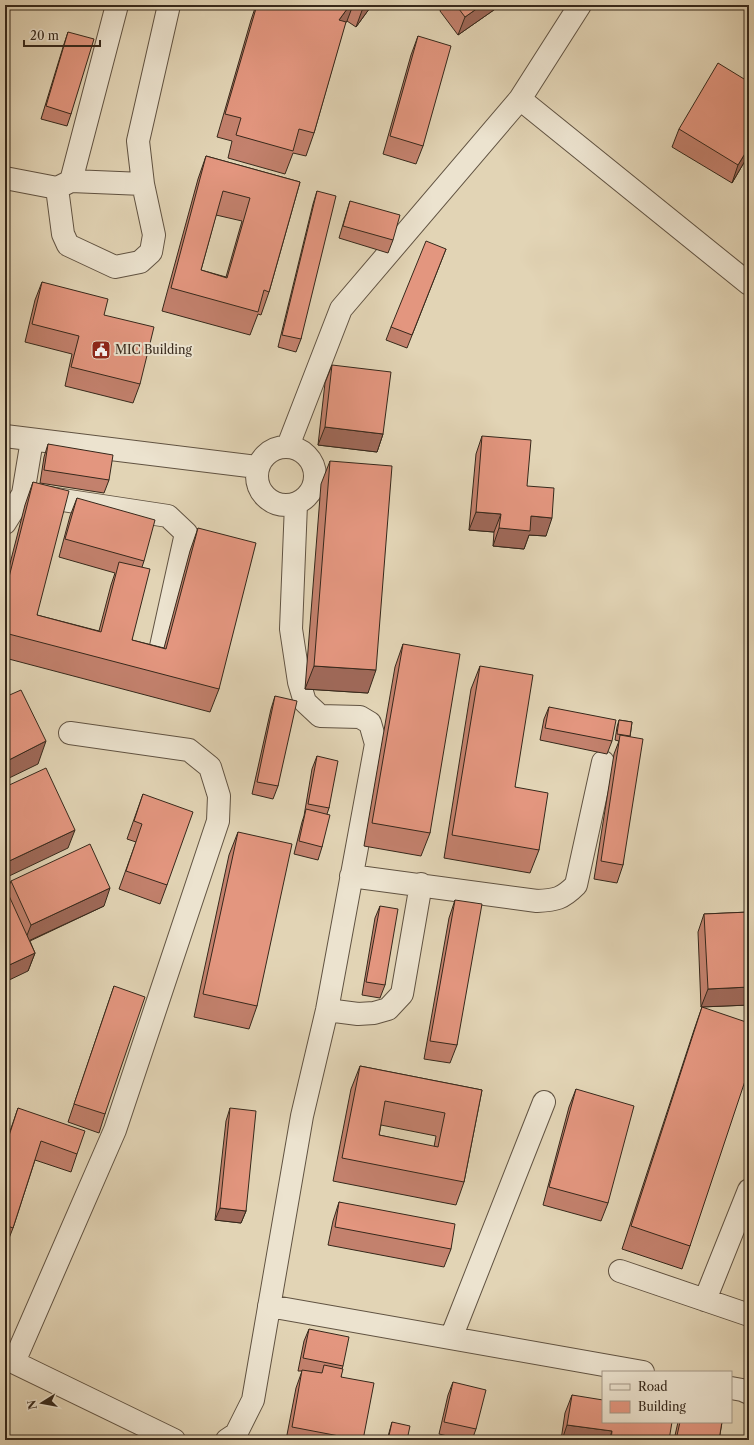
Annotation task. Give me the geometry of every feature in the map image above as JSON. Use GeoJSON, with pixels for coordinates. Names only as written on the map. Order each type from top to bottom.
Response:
{"type":"FeatureCollection","features":[{"type":"Feature","properties":{"kind":"street"},"geometry":{"type":"LineString","coordinates":[[117,5],[64,184],[63,234],[68,245],[115,267],[140,262],[151,252],[154,235],[143,184],[138,141],[169,5]]}},
{"type":"Feature","properties":{"kind":"street"},"geometry":{"type":"LineString","coordinates":[[288,446],[341,309],[520,99],[580,5]]}},
{"type":"Feature","properties":{"kind":"street"},"geometry":{"type":"LineString","coordinates":[[520,99],[749,284]]}},
{"type":"Feature","properties":{"kind":"street"},"geometry":{"type":"LineString","coordinates":[[5,178],[64,184],[143,184]]}},
{"type":"Feature","properties":{"kind":"street"},"geometry":{"type":"LineString","coordinates":[[5,436],[257,467]]}},
{"type":"Feature","properties":{"kind":"street"},"geometry":{"type":"LineString","coordinates":[[5,523],[23,494],[32,440]]}},
{"type":"Feature","properties":{"kind":"street"},"geometry":{"type":"LineString","coordinates":[[288,446],[301,450],[310,459],[315,472],[314,485],[307,496],[296,504],[283,505],[270,501],[261,492],[256,480],[257,467],[264,455],[275,448],[288,446]]}},
{"type":"Feature","properties":{"kind":"street"},"geometry":{"type":"LineString","coordinates":[[23,494],[168,516],[186,533],[158,660]]}},
{"type":"Feature","properties":{"kind":"street"},"geometry":{"type":"LineString","coordinates":[[227,1440],[236,1434],[252,1400],[302,1116],[327,1010],[376,744],[370,723],[360,717],[320,716],[305,702],[299,682],[291,628],[296,504]]}},
{"type":"Feature","properties":{"kind":"street"},"geometry":{"type":"LineString","coordinates":[[70,733],[189,750],[210,767],[219,796],[218,821],[114,1130],[9,1360],[174,1440]]}},
{"type":"Feature","properties":{"kind":"street"},"geometry":{"type":"LineString","coordinates":[[352,876],[421,884],[537,901],[554,900],[565,896],[576,885],[603,762]]}},
{"type":"Feature","properties":{"kind":"street"},"geometry":{"type":"LineString","coordinates":[[327,1010],[358,1014],[374,1013],[388,1009],[402,994],[421,884]]}},
{"type":"Feature","properties":{"kind":"street"},"geometry":{"type":"LineString","coordinates":[[451,1338],[544,1102]]}},
{"type":"Feature","properties":{"kind":"street"},"geometry":{"type":"LineString","coordinates":[[705,1300],[744,1215],[749,1190]]}},
{"type":"Feature","properties":{"kind":"street"},"geometry":{"type":"LineString","coordinates":[[620,1271],[749,1315]]}},
{"type":"Feature","properties":{"kind":"street"},"geometry":{"type":"LineString","coordinates":[[269,1306],[637,1371]]}},
{"type":"Feature","properties":{"kind":"street"},"geometry":{"type":"LineString","coordinates":[[732,1388],[749,1393]]}},
{"type":"Feature","properties":{"kind":"building"},"geometry":{"type":"Polygon","coordinates":[[[257,5],[350,5],[339,20],[346,22],[314,133],[299,129],[293,151],[236,135],[241,118],[225,114],[257,5]]]}},
{"type":"Feature","properties":{"kind":"building"},"geometry":{"type":"Polygon","coordinates":[[[456,5],[482,5],[465,17],[456,5]]]}},
{"type":"Feature","properties":{"kind":"building"},"geometry":{"type":"Polygon","coordinates":[[[68,32],[94,39],[71,114],[46,106],[68,32]]]}},
{"type":"Feature","properties":{"kind":"building"},"geometry":{"type":"Polygon","coordinates":[[[418,36],[451,46],[423,146],[390,136],[418,36]]]}},
{"type":"Feature","properties":{"kind":"building"},"geometry":{"type":"Polygon","coordinates":[[[718,63],[749,82],[749,147],[738,165],[679,129],[718,63]]]}},
{"type":"Feature","properties":{"kind":"building"},"geometry":{"type":"Polygon","coordinates":[[[206,156],[300,182],[269,292],[264,290],[258,312],[171,288],[206,156]],[[223,191],[201,270],[227,278],[250,198],[223,191]]]}},
{"type":"Feature","properties":{"kind":"building"},"geometry":{"type":"Polygon","coordinates":[[[317,191],[336,196],[301,339],[282,335],[317,191]]]}},
{"type":"Feature","properties":{"kind":"building"},"geometry":{"type":"Polygon","coordinates":[[[350,201],[400,215],[393,240],[343,226],[350,201]]]}},
{"type":"Feature","properties":{"kind":"building"},"geometry":{"type":"Polygon","coordinates":[[[426,241],[446,249],[412,335],[391,327],[426,241]]]}},
{"type":"Feature","properties":{"kind":"building","name":"MIC Building"},"geometry":{"type":"Polygon","coordinates":[[[42,282],[108,299],[104,315],[154,327],[140,384],[71,367],[79,336],[32,324],[42,282]]]}},
{"type":"Feature","properties":{"kind":"building"},"geometry":{"type":"Polygon","coordinates":[[[332,365],[391,372],[383,434],[325,427],[332,365]]]}},
{"type":"Feature","properties":{"kind":"building"},"geometry":{"type":"Polygon","coordinates":[[[482,436],[531,440],[527,486],[554,488],[552,518],[531,516],[530,531],[499,528],[501,514],[476,512],[482,436]]]}},
{"type":"Feature","properties":{"kind":"building"},"geometry":{"type":"Polygon","coordinates":[[[48,444],[113,455],[109,480],[44,470],[48,444]]]}},
{"type":"Feature","properties":{"kind":"building"},"geometry":{"type":"Polygon","coordinates":[[[330,461],[392,466],[376,670],[314,666],[330,461]]]}},
{"type":"Feature","properties":{"kind":"building"},"geometry":{"type":"Polygon","coordinates":[[[33,482],[69,491],[37,615],[101,632],[119,562],[150,569],[132,640],[166,649],[198,528],[256,543],[219,689],[5,633],[5,593],[33,482]]]}},
{"type":"Feature","properties":{"kind":"building"},"geometry":{"type":"Polygon","coordinates":[[[77,498],[155,520],[144,561],[65,539],[77,498]]]}},
{"type":"Feature","properties":{"kind":"building"},"geometry":{"type":"Polygon","coordinates":[[[403,644],[460,654],[430,833],[372,823],[403,644]]]}},
{"type":"Feature","properties":{"kind":"building"},"geometry":{"type":"Polygon","coordinates":[[[480,666],[533,675],[515,787],[548,793],[539,850],[452,835],[480,666]]]}},
{"type":"Feature","properties":{"kind":"building"},"geometry":{"type":"Polygon","coordinates":[[[21,690],[46,741],[5,762],[5,697],[21,690]]]}},
{"type":"Feature","properties":{"kind":"building"},"geometry":{"type":"Polygon","coordinates":[[[275,696],[297,701],[278,786],[257,782],[275,696]]]}},
{"type":"Feature","properties":{"kind":"building"},"geometry":{"type":"Polygon","coordinates":[[[549,707],[616,720],[612,741],[545,728],[549,707]]]}},
{"type":"Feature","properties":{"kind":"building"},"geometry":{"type":"Polygon","coordinates":[[[619,720],[632,722],[630,736],[617,734],[619,720]]]}},
{"type":"Feature","properties":{"kind":"building"},"geometry":{"type":"Polygon","coordinates":[[[620,735],[643,739],[623,865],[601,861],[620,735]]]}},
{"type":"Feature","properties":{"kind":"building"},"geometry":{"type":"Polygon","coordinates":[[[317,756],[338,761],[329,808],[308,804],[317,756]]]}},
{"type":"Feature","properties":{"kind":"building"},"geometry":{"type":"Polygon","coordinates":[[[46,768],[75,830],[5,863],[5,787],[46,768]]]}},
{"type":"Feature","properties":{"kind":"building"},"geometry":{"type":"Polygon","coordinates":[[[143,794],[193,812],[167,885],[126,871],[142,824],[134,821],[143,794]]]}},
{"type":"Feature","properties":{"kind":"building"},"geometry":{"type":"Polygon","coordinates":[[[306,809],[330,815],[322,847],[299,841],[306,809]]]}},
{"type":"Feature","properties":{"kind":"building"},"geometry":{"type":"Polygon","coordinates":[[[238,832],[292,844],[257,1006],[203,994],[238,832]]]}},
{"type":"Feature","properties":{"kind":"building"},"geometry":{"type":"Polygon","coordinates":[[[90,844],[110,888],[31,925],[11,881],[90,844]]]}},
{"type":"Feature","properties":{"kind":"building"},"geometry":{"type":"Polygon","coordinates":[[[5,887],[35,953],[5,967],[5,887]]]}},
{"type":"Feature","properties":{"kind":"building"},"geometry":{"type":"Polygon","coordinates":[[[455,900],[482,904],[457,1045],[430,1041],[455,900]]]}},
{"type":"Feature","properties":{"kind":"building"},"geometry":{"type":"Polygon","coordinates":[[[380,906],[398,909],[385,985],[366,982],[380,906]]]}},
{"type":"Feature","properties":{"kind":"building"},"geometry":{"type":"Polygon","coordinates":[[[749,912],[749,987],[708,989],[704,914],[749,912]]]}},
{"type":"Feature","properties":{"kind":"building"},"geometry":{"type":"Polygon","coordinates":[[[114,986],[145,997],[105,1114],[74,1104],[114,986]]]}},
{"type":"Feature","properties":{"kind":"building"},"geometry":{"type":"Polygon","coordinates":[[[702,1007],[749,1023],[749,1069],[690,1246],[631,1226],[702,1007]]]}},
{"type":"Feature","properties":{"kind":"building"},"geometry":{"type":"Polygon","coordinates":[[[360,1066],[482,1090],[464,1182],[342,1158],[360,1066]],[[385,1101],[379,1135],[438,1147],[445,1113],[385,1101]]]}},
{"type":"Feature","properties":{"kind":"building"},"geometry":{"type":"Polygon","coordinates":[[[576,1089],[634,1106],[608,1203],[549,1187],[576,1089]]]}},
{"type":"Feature","properties":{"kind":"building"},"geometry":{"type":"Polygon","coordinates":[[[18,1108],[85,1131],[77,1154],[41,1141],[13,1228],[5,1225],[5,1148],[18,1108]]]}},
{"type":"Feature","properties":{"kind":"building"},"geometry":{"type":"Polygon","coordinates":[[[230,1108],[256,1111],[246,1211],[220,1208],[230,1108]]]}},
{"type":"Feature","properties":{"kind":"building"},"geometry":{"type":"Polygon","coordinates":[[[339,1202],[455,1224],[451,1249],[335,1227],[339,1202]]]}},
{"type":"Feature","properties":{"kind":"building"},"geometry":{"type":"Polygon","coordinates":[[[309,1329],[349,1337],[343,1366],[303,1358],[309,1329]]]}},
{"type":"Feature","properties":{"kind":"building"},"geometry":{"type":"Polygon","coordinates":[[[324,1365],[343,1369],[341,1377],[374,1383],[363,1440],[292,1427],[302,1370],[322,1373],[324,1365]]]}},
{"type":"Feature","properties":{"kind":"building"},"geometry":{"type":"Polygon","coordinates":[[[453,1382],[486,1390],[476,1429],[444,1422],[453,1382]]]}},
{"type":"Feature","properties":{"kind":"building"},"geometry":{"type":"Polygon","coordinates":[[[572,1395],[602,1400],[602,1423],[672,1423],[669,1440],[650,1437],[650,1440],[611,1440],[612,1431],[567,1425],[572,1395]]]}},
{"type":"Feature","properties":{"kind":"building"},"geometry":{"type":"Polygon","coordinates":[[[392,1422],[410,1426],[407,1440],[388,1440],[392,1422]]]}},
{"type":"Feature","properties":{"kind":"building"},"geometry":{"type":"Polygon","coordinates":[[[680,1423],[722,1423],[719,1440],[676,1440],[680,1423]]]}},
{"type":"Feature","properties":{"kind":"place","name":"MIC Building"},"geometry":{"type":"Point","coordinates":[101,350]}}]}
